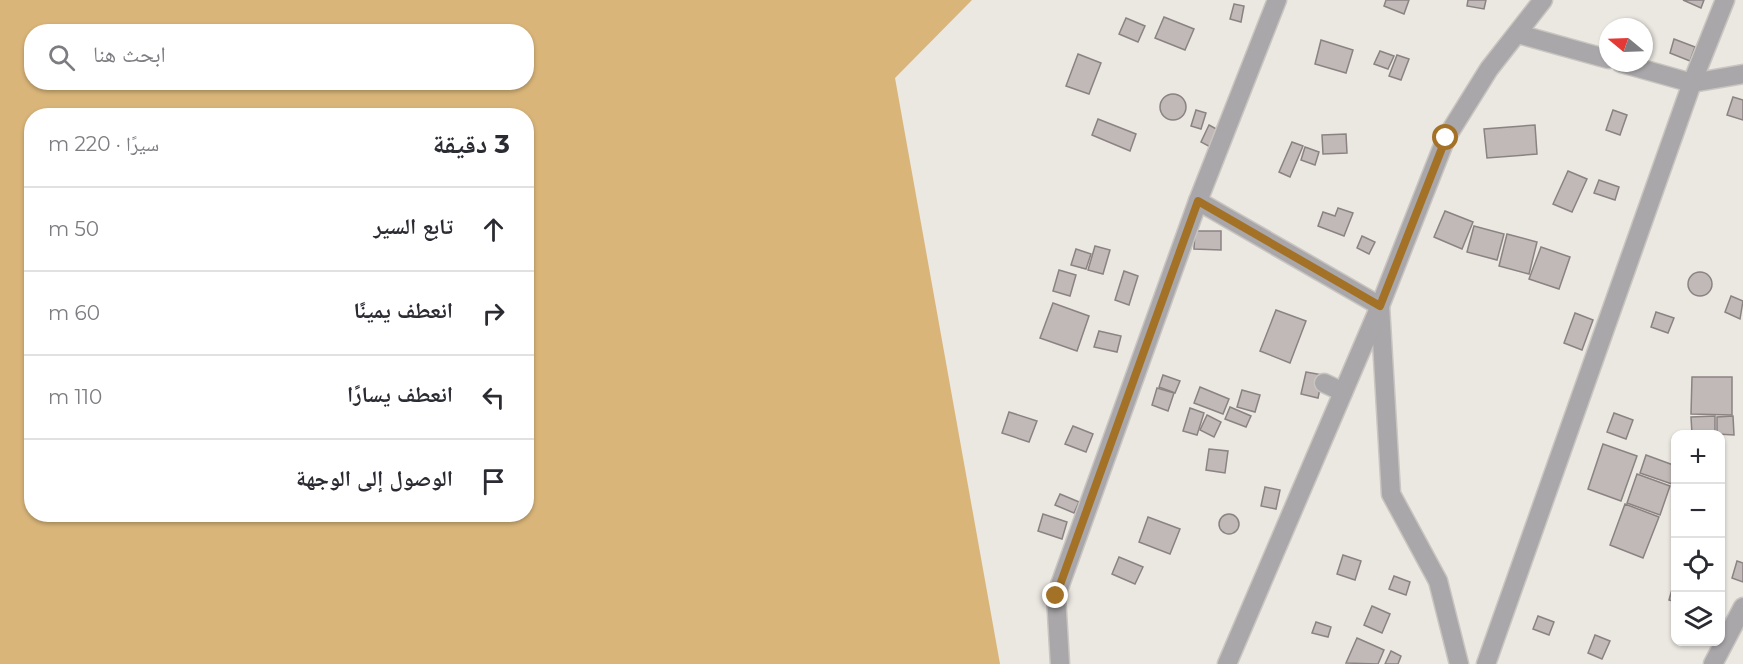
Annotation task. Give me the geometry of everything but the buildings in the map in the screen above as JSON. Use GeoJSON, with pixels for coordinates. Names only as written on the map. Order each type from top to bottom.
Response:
{"type":"FeatureCollection","features":[{"type":"Feature","properties":{"kind":"street"},"geometry":{"type":"LineString","coordinates":[[1060,664],[1056,596],[1198,201],[1277,0]]}},
{"type":"Feature","properties":{"kind":"street"},"geometry":{"type":"LineString","coordinates":[[1227,664],[1380,306],[1446,138],[1489,69],[1543,0]]}},
{"type":"Feature","properties":{"kind":"street"},"geometry":{"type":"LineString","coordinates":[[1486,664],[1692,83],[1725,0]]}},
{"type":"Feature","properties":{"kind":"street"},"geometry":{"type":"LineString","coordinates":[[1518,34],[1599,56]]}},
{"type":"Feature","properties":{"kind":"street"},"geometry":{"type":"LineString","coordinates":[[1653,72],[1692,83],[1743,74]]}},
{"type":"Feature","properties":{"kind":"street"},"geometry":{"type":"LineString","coordinates":[[1198,201],[1380,306]]}},
{"type":"Feature","properties":{"kind":"street"},"geometry":{"type":"LineString","coordinates":[[1380,306],[1391,494],[1438,581],[1459,664]]}},
{"type":"Feature","properties":{"kind":"street"},"geometry":{"type":"LineString","coordinates":[[1324,383],[1343,392]]}},
{"type":"Feature","properties":{"kind":"street"},"geometry":{"type":"LineString","coordinates":[[1713,664],[1743,607]]}},
{"type":"Feature","properties":{"kind":"shaded area"},"geometry":{"type":"Polygon","coordinates":[[[0,0],[972,0],[895,78],[1000,664],[0,664],[0,0]]]}},
{"type":"Feature","properties":{"kind":"route"},"geometry":{"type":"LineString","coordinates":[[1056,596],[1198,201],[1380,306],[1446,138]]}}]}
